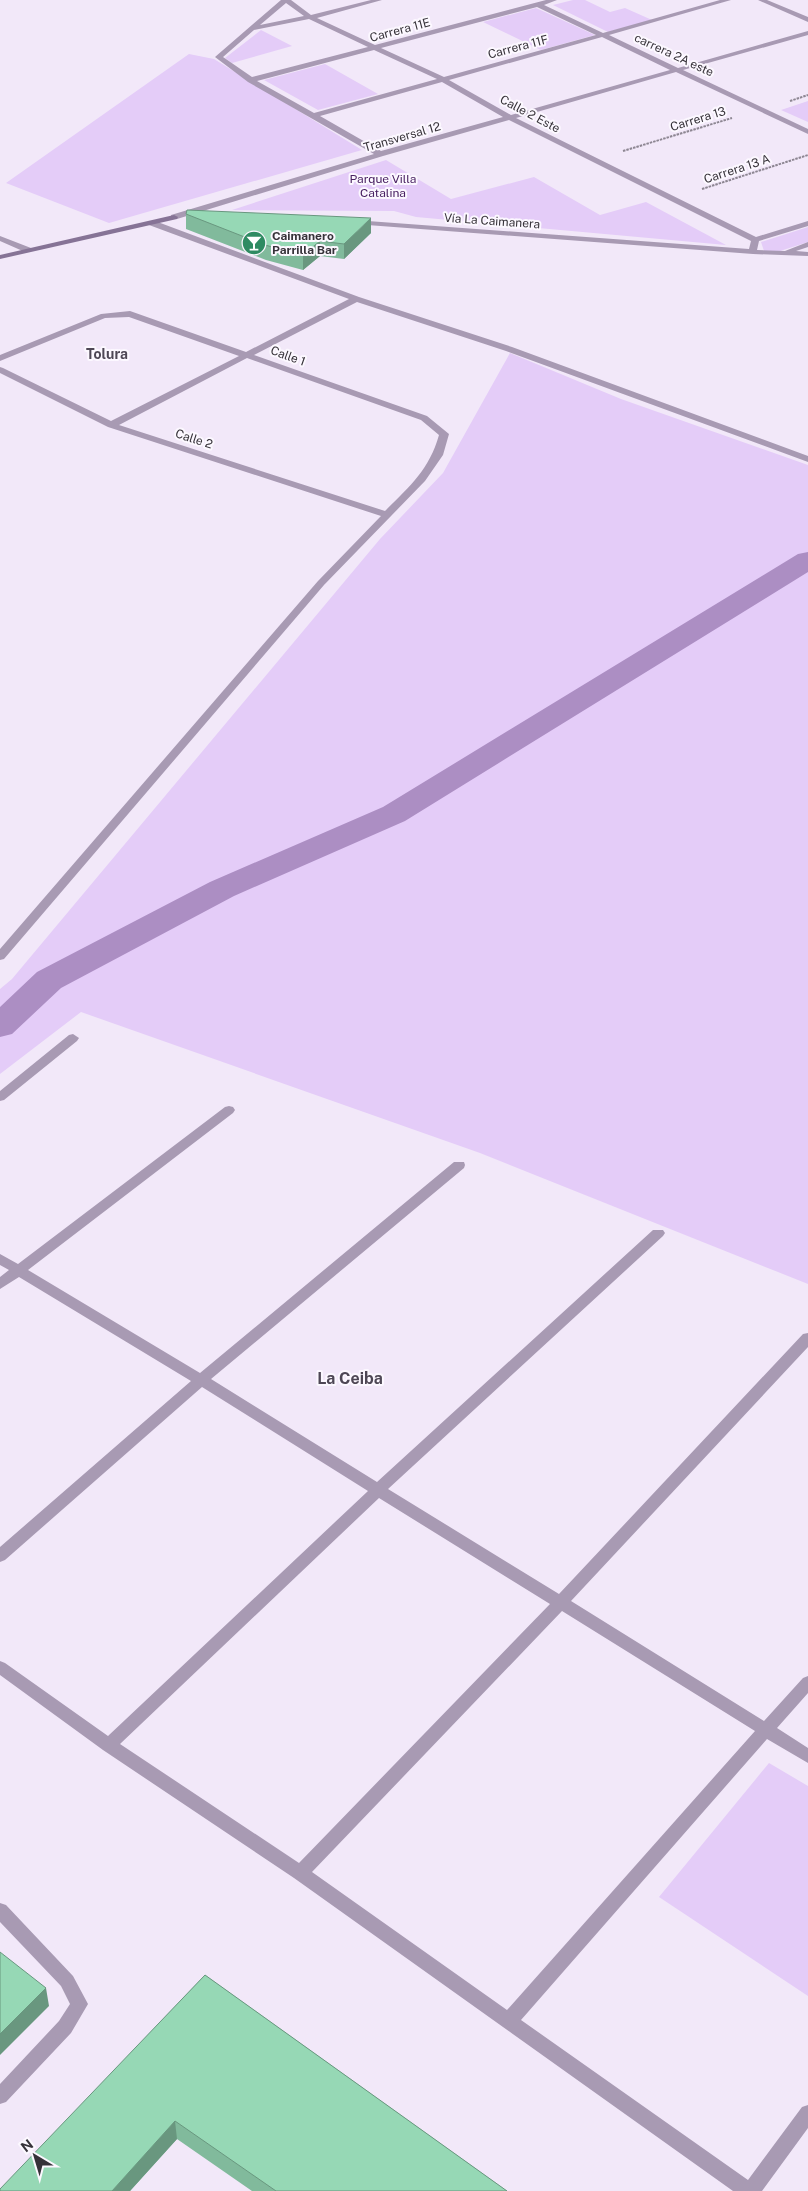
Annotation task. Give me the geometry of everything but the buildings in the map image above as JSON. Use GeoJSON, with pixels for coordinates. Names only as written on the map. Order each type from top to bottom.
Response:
{"type":"FeatureCollection","features":[{"type":"Feature","properties":{"kind":"street","name":"Calle 2 Este"},"geometry":{"type":"LineString","coordinates":[[286,0],[308,16],[442,79],[511,118],[755,240]]}},
{"type":"Feature","properties":{"kind":"street"},"geometry":{"type":"LineString","coordinates":[[286,0],[219,56],[251,80],[380,154]]}},
{"type":"Feature","properties":{"kind":"street"},"geometry":{"type":"LineString","coordinates":[[252,29],[330,13],[379,0]]}},
{"type":"Feature","properties":{"kind":"street","name":"carrera 2A este"},"geometry":{"type":"LineString","coordinates":[[529,0],[808,132]]}},
{"type":"Feature","properties":{"kind":"street","name":"Carrera 11E"},"geometry":{"type":"LineString","coordinates":[[251,80],[554,0]]}},
{"type":"Feature","properties":{"kind":"street","name":"Carrera 11F"},"geometry":{"type":"LineString","coordinates":[[313,116],[728,0]]}},
{"type":"Feature","properties":{"kind":"street"},"geometry":{"type":"LineString","coordinates":[[761,0],[808,20]]}},
{"type":"Feature","properties":{"kind":"street","name":"Transversal 12"},"geometry":{"type":"LineString","coordinates":[[0,257],[174,217],[380,154],[808,33]]}},
{"type":"Feature","properties":{"kind":"street"},"geometry":{"type":"LineString","coordinates":[[174,217],[204,217]]}},
{"type":"Feature","properties":{"kind":"street","name":"Vía La Caimanera"},"geometry":{"type":"LineString","coordinates":[[341,221],[779,254],[808,254]]}},
{"type":"Feature","properties":{"kind":"street"},"geometry":{"type":"LineString","coordinates":[[152,223],[356,299],[509,349],[808,459]]}},
{"type":"Feature","properties":{"kind":"street"},"geometry":{"type":"LineString","coordinates":[[753,252],[755,240],[808,223]]}},
{"type":"Feature","properties":{"kind":"street"},"geometry":{"type":"LineString","coordinates":[[0,238],[28,250]]}},
{"type":"Feature","properties":{"kind":"street"},"geometry":{"type":"LineString","coordinates":[[779,254],[808,244]]}},
{"type":"Feature","properties":{"kind":"street"},"geometry":{"type":"LineString","coordinates":[[111,425],[356,299]]}},
{"type":"Feature","properties":{"kind":"street","name":"Calle 1"},"geometry":{"type":"LineString","coordinates":[[0,358],[104,316],[130,314],[424,418],[444,434],[438,455],[422,479],[387,515]]}},
{"type":"Feature","properties":{"kind":"street","name":"Calle 2"},"geometry":{"type":"LineString","coordinates":[[0,370],[111,425],[387,515]]}},
{"type":"Feature","properties":{"kind":"street"},"geometry":{"type":"LineString","coordinates":[[0,956],[321,583],[387,515]]}},
{"type":"Feature","properties":{"kind":"street"},"geometry":{"type":"LineString","coordinates":[[0,1097],[73,1038]]}},
{"type":"Feature","properties":{"kind":"street"},"geometry":{"type":"LineString","coordinates":[[0,1284],[229,1110]]}},
{"type":"Feature","properties":{"kind":"street"},"geometry":{"type":"LineString","coordinates":[[0,1556],[201,1380],[458,1165]]}},
{"type":"Feature","properties":{"kind":"street"},"geometry":{"type":"LineString","coordinates":[[109,1746],[378,1490],[658,1233]]}},
{"type":"Feature","properties":{"kind":"street"},"geometry":{"type":"LineString","coordinates":[[0,1259],[201,1380],[808,1756]]}},
{"type":"Feature","properties":{"kind":"street"},"geometry":{"type":"LineString","coordinates":[[300,1873],[560,1603],[808,1338]]}},
{"type":"Feature","properties":{"kind":"street"},"geometry":{"type":"LineString","coordinates":[[0,1667],[109,1746],[300,1873],[749,2191],[808,2113]]}},
{"type":"Feature","properties":{"kind":"street"},"geometry":{"type":"LineString","coordinates":[[509,2020],[808,1682]]}},
{"type":"Feature","properties":{"kind":"street"},"geometry":{"type":"LineString","coordinates":[[0,1910],[67,1981],[79,2004],[65,2027],[0,2096]]}},
{"type":"Feature","properties":{"kind":"path","name":"Carrera 13"},"geometry":{"type":"LineString","coordinates":[[593,159],[808,95]]}},
{"type":"Feature","properties":{"kind":"path","name":"Carrera 13 A"},"geometry":{"type":"LineString","coordinates":[[671,199],[808,155]]}},
{"type":"Feature","properties":{"kind":"green space"},"geometry":{"type":"Polygon","coordinates":[[[573,0],[585,0],[610,12],[625,8],[652,20],[608,32],[553,5],[573,0]]]}},
{"type":"Feature","properties":{"kind":"green space"},"geometry":{"type":"Polygon","coordinates":[[[536,8],[595,35],[541,50],[483,22],[536,8]]]}},
{"type":"Feature","properties":{"kind":"green space"},"geometry":{"type":"Polygon","coordinates":[[[261,30],[292,46],[232,63],[225,58],[261,30]]]}},
{"type":"Feature","properties":{"kind":"green space"},"geometry":{"type":"Polygon","coordinates":[[[189,54],[214,59],[362,150],[109,223],[6,183],[189,54]]]}},
{"type":"Feature","properties":{"kind":"green space"},"geometry":{"type":"Polygon","coordinates":[[[325,64],[378,94],[318,110],[264,80],[325,64]]]}},
{"type":"Feature","properties":{"kind":"green space"},"geometry":{"type":"Polygon","coordinates":[[[808,101],[808,122],[781,110],[808,101]]]}},
{"type":"Feature","properties":{"kind":"green space","name":"Parque Villa Catalina"},"geometry":{"type":"Polygon","coordinates":[[[386,160],[451,199],[534,177],[600,215],[646,202],[726,245],[416,217],[394,211],[232,210],[386,160]]]}},
{"type":"Feature","properties":{"kind":"green space"},"geometry":{"type":"Polygon","coordinates":[[[808,227],[808,242],[777,252],[764,251],[761,242],[808,227]]]}},
{"type":"Feature","properties":{"kind":"green space"},"geometry":{"type":"Polygon","coordinates":[[[510,353],[621,399],[808,465],[808,1284],[480,1153],[81,1012],[0,1074],[0,989],[12,979],[380,539],[443,473],[510,353]]]}},
{"type":"Feature","properties":{"kind":"green space"},"geometry":{"type":"Polygon","coordinates":[[[769,1763],[808,1786],[808,1996],[659,1897],[769,1763]]]}},
{"type":"Feature","properties":{"kind":"waterway"},"geometry":{"type":"LineString","coordinates":[[0,1026],[49,980],[222,889],[394,814],[808,560]]}},
{"type":"Feature","properties":{"kind":"place","name":"Caimanero Parrilla Bar"},"geometry":{"type":"Point","coordinates":[254,243]}},
{"type":"Feature","properties":{"kind":"district","name":"Tolura"},"geometry":{"type":"Point","coordinates":[107,354]}},
{"type":"Feature","properties":{"kind":"district","name":"La Ceiba"},"geometry":{"type":"Point","coordinates":[350,1378]}}]}
